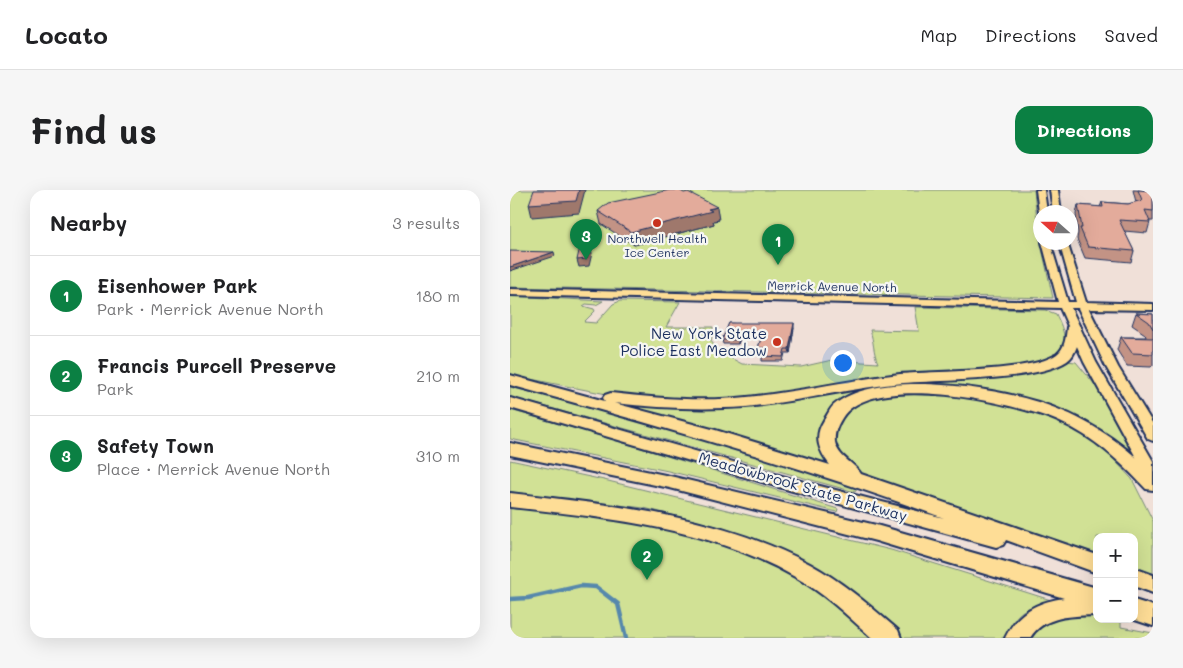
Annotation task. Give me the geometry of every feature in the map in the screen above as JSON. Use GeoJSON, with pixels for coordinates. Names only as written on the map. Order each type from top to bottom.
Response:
{"type":"FeatureCollection","features":[{"type":"Feature","properties":{"kind":"highway"},"geometry":{"type":"LineString","coordinates":[[540,387],[641,403],[695,404],[772,398],[900,379],[1021,370],[1046,365],[1063,357],[1072,343],[1074,326]]}},
{"type":"Feature","properties":{"kind":"highway"},"geometry":{"type":"LineString","coordinates":[[510,380],[706,433],[859,480],[1093,563]]}},
{"type":"Feature","properties":{"kind":"highway"},"geometry":{"type":"LineString","coordinates":[[859,480],[836,462],[829,451],[827,430],[835,414],[847,403],[859,397],[879,392],[928,388],[964,391],[1004,398],[1063,417],[1111,444],[1153,484]]}},
{"type":"Feature","properties":{"kind":"highway","name":"Meadowbrook State Parkway"},"geometry":{"type":"LineString","coordinates":[[510,403],[789,484],[1029,547],[1093,567]]}},
{"type":"Feature","properties":{"kind":"highway","name":"Meadowbrook State Parkway"},"geometry":{"type":"LineString","coordinates":[[510,449],[670,482],[876,533],[1093,597]]}},
{"type":"Feature","properties":{"kind":"highway"},"geometry":{"type":"LineString","coordinates":[[510,500],[628,513],[705,530],[756,547],[818,578],[849,601],[889,638]]}},
{"type":"Feature","properties":{"kind":"highway"},"geometry":{"type":"LineString","coordinates":[[1138,579],[1153,585]]}},
{"type":"Feature","properties":{"kind":"highway"},"geometry":{"type":"LineString","coordinates":[[1016,638],[1026,623],[1042,612],[1061,608],[1093,605]]}},
{"type":"Feature","properties":{"kind":"highway"},"geometry":{"type":"LineString","coordinates":[[1138,611],[1153,616]]}},
{"type":"Feature","properties":{"kind":"main road"},"geometry":{"type":"LineString","coordinates":[[1040,190],[1042,205]]}},
{"type":"Feature","properties":{"kind":"main road"},"geometry":{"type":"LineString","coordinates":[[1054,190],[1056,205]]}},
{"type":"Feature","properties":{"kind":"main road"},"geometry":{"type":"LineString","coordinates":[[1048,250],[1064,305],[1153,474]]}},
{"type":"Feature","properties":{"kind":"main road"},"geometry":{"type":"LineString","coordinates":[[1064,250],[1082,305],[1116,374],[1153,436]]}},
{"type":"Feature","properties":{"kind":"main road","name":"Merrick Avenue North"},"geometry":{"type":"LineString","coordinates":[[510,292],[1153,307]]}},
{"type":"Feature","properties":{"kind":"green space"},"geometry":{"type":"Polygon","coordinates":[[[510,190],[1034,190],[1035,205],[1033,205],[1033,250],[1042,250],[1053,298],[510,287],[510,190]]]}},
{"type":"Feature","properties":{"kind":"green space"},"geometry":{"type":"Polygon","coordinates":[[[510,296],[603,301],[596,305],[586,304],[583,306],[595,311],[584,322],[596,323],[613,304],[620,301],[680,302],[666,327],[713,327],[711,341],[718,351],[742,364],[801,367],[832,360],[878,363],[870,330],[919,331],[915,307],[1045,310],[1056,314],[1062,329],[1064,343],[1059,353],[1053,354],[1056,355],[1041,362],[1024,366],[901,375],[760,396],[711,400],[665,400],[622,397],[510,375],[510,296]]]}},
{"type":"Feature","properties":{"kind":"green space"},"geometry":{"type":"Polygon","coordinates":[[[1066,361],[1076,362],[1096,386],[1134,457],[1122,444],[1113,441],[1089,425],[933,385],[913,384],[917,380],[1066,361]]]}},
{"type":"Feature","properties":{"kind":"green space"},"geometry":{"type":"Polygon","coordinates":[[[510,387],[685,434],[858,488],[855,492],[510,397],[510,387]]]}},
{"type":"Feature","properties":{"kind":"green space"},"geometry":{"type":"Polygon","coordinates":[[[853,390],[856,392],[828,411],[823,418],[819,436],[825,460],[821,463],[631,408],[633,405],[703,408],[853,390]]]}},
{"type":"Feature","properties":{"kind":"green space"},"geometry":{"type":"Polygon","coordinates":[[[912,392],[939,392],[1037,410],[1091,435],[1132,479],[1153,521],[1153,574],[1138,569],[1138,533],[1093,533],[1093,554],[886,486],[859,472],[845,461],[835,444],[832,433],[849,406],[872,396],[912,392]]]}},
{"type":"Feature","properties":{"kind":"green space"},"geometry":{"type":"Polygon","coordinates":[[[510,410],[838,509],[837,512],[668,471],[510,439],[510,410]]]}},
{"type":"Feature","properties":{"kind":"green space"},"geometry":{"type":"Polygon","coordinates":[[[510,460],[604,480],[891,550],[1054,601],[1036,605],[1023,611],[1013,621],[1005,638],[896,638],[811,567],[762,541],[716,526],[644,508],[510,492],[510,460]]]}},
{"type":"Feature","properties":{"kind":"green space"},"geometry":{"type":"Polygon","coordinates":[[[510,506],[627,521],[706,538],[744,551],[780,566],[813,585],[878,638],[510,638],[510,506]]]}},
{"type":"Feature","properties":{"kind":"green space"},"geometry":{"type":"Polygon","coordinates":[[[1056,612],[1093,615],[1093,623],[1121,623],[1121,627],[1153,633],[1153,638],[1026,638],[1056,612]]]}},
{"type":"Feature","properties":{"kind":"building"},"geometry":{"type":"Polygon","coordinates":[[[534,190],[579,190],[576,201],[529,204],[534,190]]]}},
{"type":"Feature","properties":{"kind":"building"},"geometry":{"type":"Polygon","coordinates":[[[670,190],[688,192],[717,207],[708,209],[712,211],[631,232],[598,211],[608,203],[670,190]]]}},
{"type":"Feature","properties":{"kind":"building"},"geometry":{"type":"Polygon","coordinates":[[[1138,190],[1153,191],[1153,211],[1145,210],[1150,222],[1119,220],[1134,251],[1088,247],[1080,228],[1082,228],[1078,205],[1103,207],[1102,202],[1128,204],[1142,200],[1138,190]]]}},
{"type":"Feature","properties":{"kind":"building"},"geometry":{"type":"Polygon","coordinates":[[[590,246],[587,259],[577,260],[580,247],[590,246]]]}},
{"type":"Feature","properties":{"kind":"building"},"geometry":{"type":"Polygon","coordinates":[[[510,251],[554,252],[510,267],[510,251]]]}},
{"type":"Feature","properties":{"kind":"building"},"geometry":{"type":"Polygon","coordinates":[[[1136,313],[1153,314],[1153,329],[1149,322],[1136,313]]]}},
{"type":"Feature","properties":{"kind":"building","name":"New York State Police East Meadow"},"geometry":{"type":"Polygon","coordinates":[[[729,323],[794,323],[789,349],[785,349],[783,357],[762,356],[764,348],[758,348],[763,332],[741,331],[738,340],[722,340],[729,323]]]}},
{"type":"Feature","properties":{"kind":"building"},"geometry":{"type":"Polygon","coordinates":[[[1121,337],[1153,338],[1153,354],[1132,353],[1121,337]]]}},
{"type":"Feature","properties":{"kind":"waterway"},"geometry":{"type":"LineString","coordinates":[[510,599],[528,598],[581,586],[596,587],[618,604],[626,638]]}},
{"type":"Feature","properties":{"kind":"place","name":"Northwell Health Ice Center"},"geometry":{"type":"Point","coordinates":[657,223]}},
{"type":"Feature","properties":{"kind":"place","name":"Safety Town"},"geometry":{"type":"Point","coordinates":[586,260]}},
{"type":"Feature","properties":{"kind":"place","name":"Eisenhower Park"},"geometry":{"type":"Point","coordinates":[778,265]}},
{"type":"Feature","properties":{"kind":"place","name":"New York State Police East Meadow"},"geometry":{"type":"Point","coordinates":[777,342]}},
{"type":"Feature","properties":{"kind":"place","name":"Francis Purcell Preserve"},"geometry":{"type":"Point","coordinates":[647,580]}}]}
